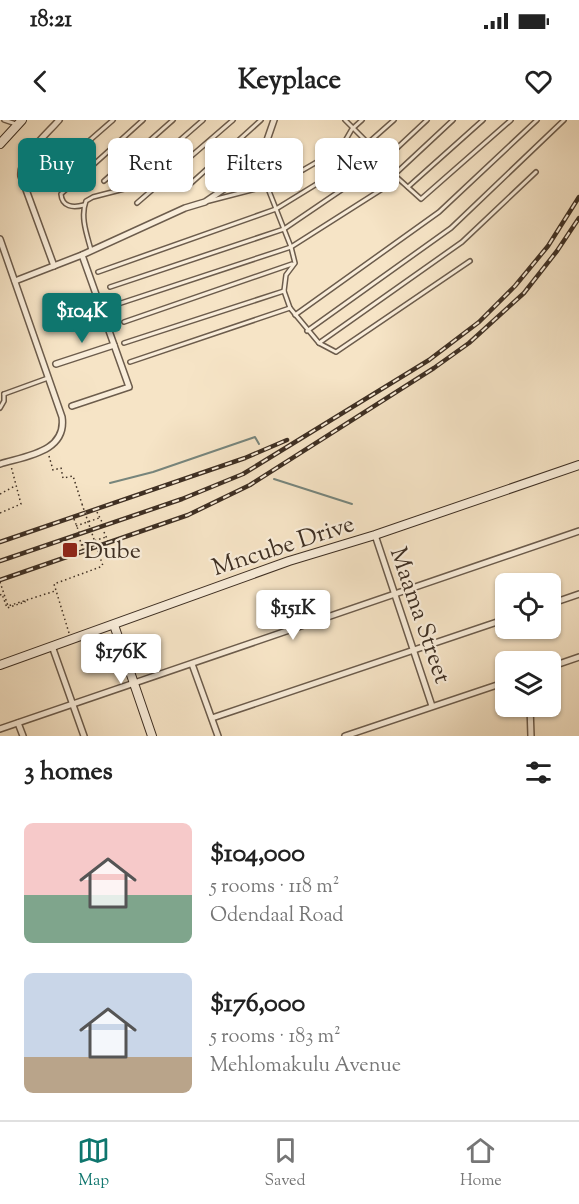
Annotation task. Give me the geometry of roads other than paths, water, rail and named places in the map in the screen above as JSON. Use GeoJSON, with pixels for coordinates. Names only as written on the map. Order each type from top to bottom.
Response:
{"type":"FeatureCollection","features":[{"type":"Feature","properties":{"kind":"street"},"geometry":{"type":"LineString","coordinates":[[54,266],[20,168],[59,120]]}},
{"type":"Feature","properties":{"kind":"street"},"geometry":{"type":"LineString","coordinates":[[15,281],[82,255],[185,208],[205,202],[237,180],[251,166],[266,143],[274,120]]}},
{"type":"Feature","properties":{"kind":"street"},"geometry":{"type":"LineString","coordinates":[[0,144],[20,122]]}},
{"type":"Feature","properties":{"kind":"street"},"geometry":{"type":"LineString","coordinates":[[0,239],[62,417],[59,439],[47,449],[0,464]]}},
{"type":"Feature","properties":{"kind":"street"},"geometry":{"type":"LineString","coordinates":[[72,406],[129,387],[82,255]]}},
{"type":"Feature","properties":{"kind":"street"},"geometry":{"type":"LineString","coordinates":[[56,364],[114,345]]}},
{"type":"Feature","properties":{"kind":"street","name":"Mncube Drive"},"geometry":{"type":"LineString","coordinates":[[0,665],[289,561],[375,535],[579,465]]}},
{"type":"Feature","properties":{"kind":"street"},"geometry":{"type":"LineString","coordinates":[[0,729],[579,531]]}},
{"type":"Feature","properties":{"kind":"street","name":"Maama Street"},"geometry":{"type":"LineString","coordinates":[[375,535],[432,706]]}},
{"type":"Feature","properties":{"kind":"street"},"geometry":{"type":"LineString","coordinates":[[561,600],[579,594]]}},
{"type":"Feature","properties":{"kind":"street"},"geometry":{"type":"LineString","coordinates":[[212,718],[495,623]]}},
{"type":"Feature","properties":{"kind":"street"},"geometry":{"type":"LineString","coordinates":[[114,625],[152,736]]}},
{"type":"Feature","properties":{"kind":"street"},"geometry":{"type":"LineString","coordinates":[[52,646],[84,736]]}},
{"type":"Feature","properties":{"kind":"street"},"geometry":{"type":"LineString","coordinates":[[561,663],[579,657]]}},
{"type":"Feature","properties":{"kind":"street"},"geometry":{"type":"LineString","coordinates":[[192,664],[218,736]]}},
{"type":"Feature","properties":{"kind":"street"},"geometry":{"type":"LineString","coordinates":[[345,736],[495,686]]}},
{"type":"Feature","properties":{"kind":"street"},"geometry":{"type":"LineString","coordinates":[[530,717],[531,736]]}},
{"type":"Feature","properties":{"kind":"street"},"geometry":{"type":"LineString","coordinates":[[18,723],[23,736]]}},
{"type":"Feature","properties":{"kind":"lane"},"geometry":{"type":"LineString","coordinates":[[4,120],[20,122]]}},
{"type":"Feature","properties":{"kind":"lane"},"geometry":{"type":"LineString","coordinates":[[92,138],[113,120]]}},
{"type":"Feature","properties":{"kind":"lane"},"geometry":{"type":"LineString","coordinates":[[84,205],[64,204],[61,194],[143,120]]}},
{"type":"Feature","properties":{"kind":"lane"},"geometry":{"type":"LineString","coordinates":[[104,181],[173,120]]}},
{"type":"Feature","properties":{"kind":"lane"},"geometry":{"type":"LineString","coordinates":[[91,250],[85,231],[84,205],[86,201],[124,189],[203,120]]}},
{"type":"Feature","properties":{"kind":"lane"},"geometry":{"type":"LineString","coordinates":[[137,203],[233,120]]}},
{"type":"Feature","properties":{"kind":"lane"},"geometry":{"type":"LineString","coordinates":[[193,182],[261,120]]}},
{"type":"Feature","properties":{"kind":"lane"},"geometry":{"type":"LineString","coordinates":[[345,120],[362,138]]}},
{"type":"Feature","properties":{"kind":"lane"},"geometry":{"type":"LineString","coordinates":[[303,170],[340,148],[352,129],[362,120]]}},
{"type":"Feature","properties":{"kind":"lane"},"geometry":{"type":"LineString","coordinates":[[374,138],[394,120]]}},
{"type":"Feature","properties":{"kind":"lane"},"geometry":{"type":"LineString","coordinates":[[399,146],[427,120]]}},
{"type":"Feature","properties":{"kind":"lane"},"geometry":{"type":"LineString","coordinates":[[399,169],[453,120]]}},
{"type":"Feature","properties":{"kind":"lane"},"geometry":{"type":"LineString","coordinates":[[408,187],[483,120]]}},
{"type":"Feature","properties":{"kind":"lane"},"geometry":{"type":"LineString","coordinates":[[399,179],[421,199],[511,120]]}},
{"type":"Feature","properties":{"kind":"lane"},"geometry":{"type":"LineString","coordinates":[[295,315],[439,213],[537,120]]}},
{"type":"Feature","properties":{"kind":"lane"},"geometry":{"type":"LineString","coordinates":[[307,331],[451,228],[564,120]]}},
{"type":"Feature","properties":{"kind":"lane"},"geometry":{"type":"LineString","coordinates":[[319,343],[462,242],[536,172]]}},
{"type":"Feature","properties":{"kind":"lane"},"geometry":{"type":"LineString","coordinates":[[98,272],[276,209],[315,185]]}},
{"type":"Feature","properties":{"kind":"lane"},"geometry":{"type":"LineString","coordinates":[[205,202],[244,192]]}},
{"type":"Feature","properties":{"kind":"lane"},"geometry":{"type":"LineString","coordinates":[[269,192],[295,263]]}},
{"type":"Feature","properties":{"kind":"lane"},"geometry":{"type":"LineString","coordinates":[[110,287],[284,229],[338,192]]}},
{"type":"Feature","properties":{"kind":"lane"},"geometry":{"type":"LineString","coordinates":[[115,305],[291,247],[376,192]]}},
{"type":"Feature","properties":{"kind":"lane"},"geometry":{"type":"LineString","coordinates":[[295,263],[286,275],[284,291],[290,308],[319,343],[336,352],[470,261]]}},
{"type":"Feature","properties":{"kind":"lane"},"geometry":{"type":"LineString","coordinates":[[124,322],[295,263]]}},
{"type":"Feature","properties":{"kind":"lane"},"geometry":{"type":"LineString","coordinates":[[124,344],[284,291]]}},
{"type":"Feature","properties":{"kind":"lane"},"geometry":{"type":"LineString","coordinates":[[130,362],[290,308]]}},
{"type":"Feature","properties":{"kind":"lane"},"geometry":{"type":"LineString","coordinates":[[4,394],[48,378]]}},
{"type":"Feature","properties":{"kind":"lane"},"geometry":{"type":"LineString","coordinates":[[0,391],[4,394]]}},
{"type":"Feature","properties":{"kind":"lane"},"geometry":{"type":"LineString","coordinates":[[0,408],[4,401],[4,394]]}},
{"type":"Feature","properties":{"kind":"waterway"},"geometry":{"type":"LineString","coordinates":[[110,483],[153,472],[255,437],[259,444]]}},
{"type":"Feature","properties":{"kind":"waterway"},"geometry":{"type":"LineString","coordinates":[[274,479],[352,504]]}},
{"type":"Feature","properties":{"kind":"railway"},"geometry":{"type":"LineString","coordinates":[[0,561],[182,499],[243,474],[429,360],[479,322],[515,286],[548,246],[579,197]]}},
{"type":"Feature","properties":{"kind":"railway"},"geometry":{"type":"LineString","coordinates":[[0,580],[188,515],[250,485],[434,368],[469,343],[524,293],[579,218]]}},
{"type":"Feature","properties":{"kind":"railway"},"geometry":{"type":"LineString","coordinates":[[0,542],[245,458],[287,440]]}},
{"type":"Feature","properties":{"kind":"place","name":"Dube"},"geometry":{"type":"Point","coordinates":[70,550]}}]}
